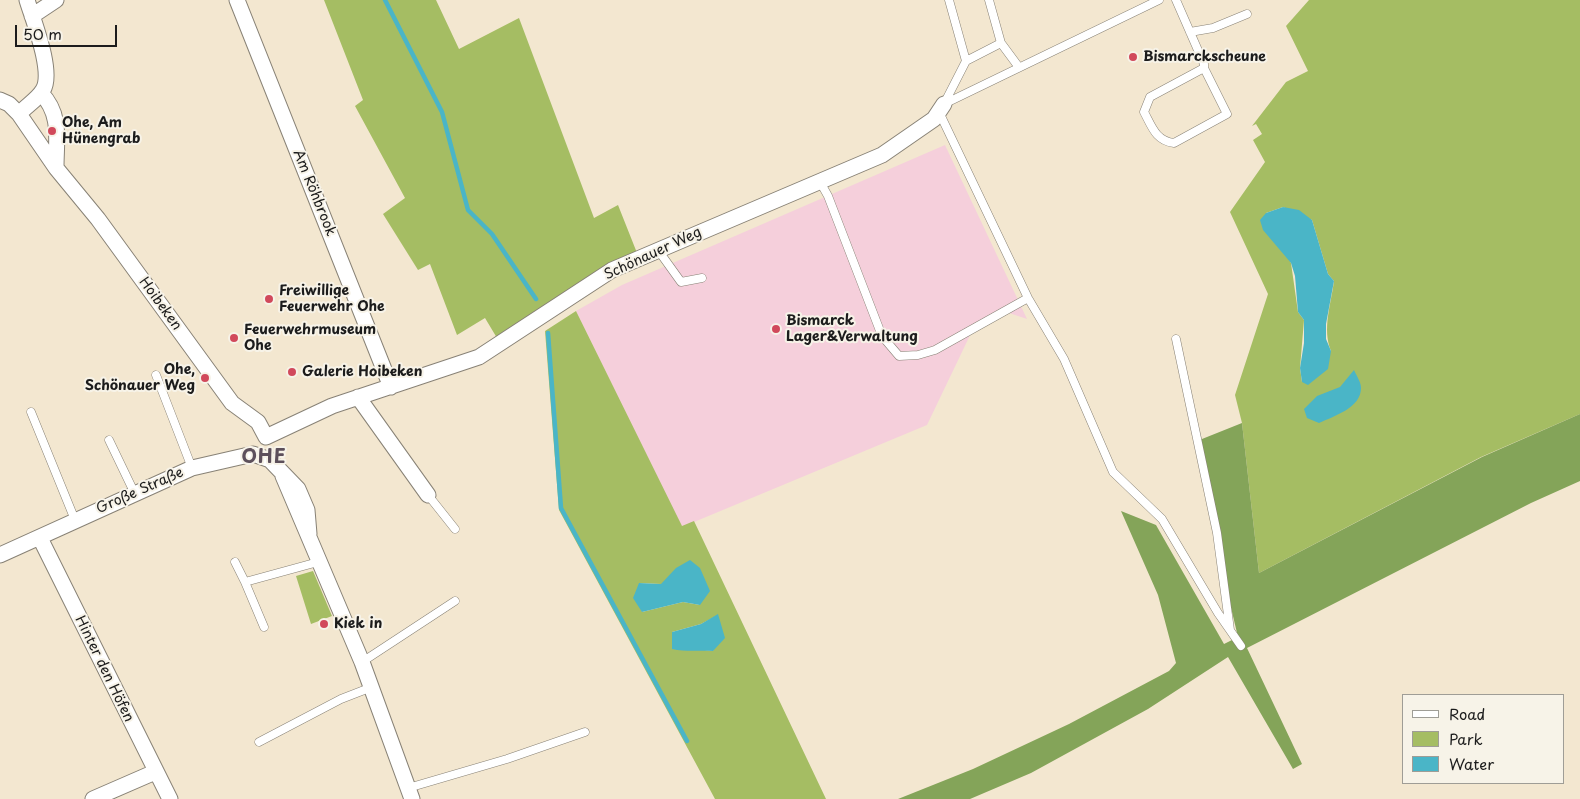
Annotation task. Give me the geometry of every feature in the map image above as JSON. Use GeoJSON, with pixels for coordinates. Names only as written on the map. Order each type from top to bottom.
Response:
{"type":"FeatureCollection","features":[{"type":"Feature","properties":{"kind":"street"},"geometry":{"type":"LineString","coordinates":[[18,114],[41,93],[46,85],[46,74],[27,0]]}},
{"type":"Feature","properties":{"kind":"street"},"geometry":{"type":"LineString","coordinates":[[32,16],[56,0]]}},
{"type":"Feature","properties":{"kind":"street","name":"Am Röhbrook"},"geometry":{"type":"LineString","coordinates":[[237,0],[391,387]]}},
{"type":"Feature","properties":{"kind":"street"},"geometry":{"type":"LineString","coordinates":[[41,93],[52,105],[56,115],[56,168]]}},
{"type":"Feature","properties":{"kind":"street","name":"Hoibeken"},"geometry":{"type":"LineString","coordinates":[[0,100],[9,104],[18,114],[56,168],[98,219],[232,403],[258,422],[266,437]]}},
{"type":"Feature","properties":{"kind":"street","name":"Schönauer Weg"},"geometry":{"type":"LineString","coordinates":[[266,437],[313,414],[358,397],[479,357],[612,270],[819,180],[882,155],[934,119],[942,108]]}},
{"type":"Feature","properties":{"kind":"street"},"geometry":{"type":"LineString","coordinates":[[358,397],[428,495]]}},
{"type":"Feature","properties":{"kind":"street"},"geometry":{"type":"LineString","coordinates":[[266,437],[264,456],[282,472],[289,493],[309,534],[318,562],[372,687],[410,794]]}},
{"type":"Feature","properties":{"kind":"street","name":"Große Straße"},"geometry":{"type":"LineString","coordinates":[[0,555],[40,538],[134,492],[192,468],[243,456],[264,456]]}},
{"type":"Feature","properties":{"kind":"street","name":"Hinter den Höfen"},"geometry":{"type":"LineString","coordinates":[[40,538],[170,799]]}},
{"type":"Feature","properties":{"kind":"street"},"geometry":{"type":"LineString","coordinates":[[93,799],[155,772]]}},
{"type":"Feature","properties":{"kind":"lane"},"geometry":{"type":"LineString","coordinates":[[949,0],[966,61]]}},
{"type":"Feature","properties":{"kind":"lane"},"geometry":{"type":"LineString","coordinates":[[989,0],[1001,43],[1018,66]]}},
{"type":"Feature","properties":{"kind":"lane"},"geometry":{"type":"LineString","coordinates":[[942,108],[1018,66],[1159,0]]}},
{"type":"Feature","properties":{"kind":"lane"},"geometry":{"type":"LineString","coordinates":[[1176,0],[1204,64],[1204,68],[1227,114],[1174,144],[1165,142],[1158,137],[1144,112],[1146,102],[1150,97],[1204,68]]}},
{"type":"Feature","properties":{"kind":"lane"},"geometry":{"type":"LineString","coordinates":[[1190,32],[1213,28],[1247,14]]}},
{"type":"Feature","properties":{"kind":"lane"},"geometry":{"type":"LineString","coordinates":[[942,108],[966,61],[1001,43]]}},
{"type":"Feature","properties":{"kind":"lane"},"geometry":{"type":"LineString","coordinates":[[942,108],[1028,298],[1064,359],[1113,472],[1162,519],[1240,646]]}},
{"type":"Feature","properties":{"kind":"lane"},"geometry":{"type":"LineString","coordinates":[[819,180],[828,196],[882,336],[899,356],[918,356],[935,350],[1028,298]]}},
{"type":"Feature","properties":{"kind":"lane"},"geometry":{"type":"LineString","coordinates":[[658,250],[681,282],[702,278]]}},
{"type":"Feature","properties":{"kind":"lane"},"geometry":{"type":"LineString","coordinates":[[1176,339],[1217,533],[1230,631]]}},
{"type":"Feature","properties":{"kind":"lane"},"geometry":{"type":"LineString","coordinates":[[156,375],[192,468]]}},
{"type":"Feature","properties":{"kind":"lane"},"geometry":{"type":"LineString","coordinates":[[31,412],[75,520]]}},
{"type":"Feature","properties":{"kind":"lane"},"geometry":{"type":"LineString","coordinates":[[109,440],[134,492]]}},
{"type":"Feature","properties":{"kind":"lane"},"geometry":{"type":"LineString","coordinates":[[428,495],[455,529]]}},
{"type":"Feature","properties":{"kind":"lane"},"geometry":{"type":"LineString","coordinates":[[235,562],[264,627]]}},
{"type":"Feature","properties":{"kind":"lane"},"geometry":{"type":"LineString","coordinates":[[244,582],[318,562]]}},
{"type":"Feature","properties":{"kind":"lane"},"geometry":{"type":"LineString","coordinates":[[362,662],[455,600]]}},
{"type":"Feature","properties":{"kind":"lane"},"geometry":{"type":"LineString","coordinates":[[259,742],[341,699],[372,687]]}},
{"type":"Feature","properties":{"kind":"lane"},"geometry":{"type":"LineString","coordinates":[[410,794],[585,732]]}},
{"type":"Feature","properties":{"kind":"shaded area"},"geometry":{"type":"Polygon","coordinates":[[[945,145],[1027,319],[1003,311],[973,329],[927,425],[682,527],[576,311],[622,285],[945,145]]]}},
{"type":"Feature","properties":{"kind":"green space"},"geometry":{"type":"Polygon","coordinates":[[[324,0],[436,0],[459,49],[519,18],[594,218],[618,205],[639,258],[500,343],[485,318],[457,335],[430,264],[418,270],[383,214],[405,198],[355,106],[363,100],[324,0]]]}},
{"type":"Feature","properties":{"kind":"green space"},"geometry":{"type":"Polygon","coordinates":[[[1309,0],[1580,0],[1580,414],[1481,457],[1259,573],[1242,423],[1235,395],[1268,294],[1230,212],[1265,162],[1253,140],[1262,134],[1256,124],[1252,126],[1286,82],[1308,71],[1286,26],[1309,0]],[[1283,207],[1266,213],[1291,263],[1298,312],[1304,320],[1300,368],[1302,382],[1331,351],[1328,343],[1327,325],[1334,281],[1328,274],[1312,220],[1283,207]]]}},
{"type":"Feature","properties":{"kind":"green space"},"geometry":{"type":"Polygon","coordinates":[[[576,311],[682,526],[694,521],[826,799],[715,799],[559,510],[545,331],[576,311]],[[639,583],[642,612],[683,602],[700,605],[661,584],[639,583]],[[718,615],[701,624],[672,632],[696,649],[713,651],[718,615]]]}},
{"type":"Feature","properties":{"kind":"green space"},"geometry":{"type":"Polygon","coordinates":[[[1580,414],[1580,481],[1531,503],[1247,648],[1302,764],[1293,769],[1228,657],[1148,709],[1031,773],[970,799],[898,799],[973,769],[1069,724],[1169,671],[1176,663],[1158,595],[1121,511],[1156,525],[1224,644],[1238,637],[1222,570],[1197,441],[1242,423],[1259,573],[1482,457],[1580,414]]]}},
{"type":"Feature","properties":{"kind":"green space"},"geometry":{"type":"Polygon","coordinates":[[[313,571],[332,616],[311,624],[296,576],[313,571]]]}},
{"type":"Feature","properties":{"kind":"water"},"geometry":{"type":"Polygon","coordinates":[[[1283,207],[1299,210],[1312,220],[1328,274],[1334,281],[1326,324],[1326,339],[1331,351],[1328,369],[1308,385],[1302,382],[1300,368],[1304,343],[1304,320],[1298,312],[1295,276],[1291,263],[1263,230],[1260,220],[1266,213],[1283,207]]]}},
{"type":"Feature","properties":{"kind":"water"},"geometry":{"type":"Polygon","coordinates":[[[1354,370],[1361,388],[1357,401],[1346,410],[1319,423],[1307,418],[1304,409],[1317,396],[1340,387],[1354,370]]]}},
{"type":"Feature","properties":{"kind":"water"},"geometry":{"type":"Polygon","coordinates":[[[690,560],[700,568],[710,591],[700,605],[683,602],[642,612],[633,598],[639,583],[661,584],[676,568],[690,560]]]}},
{"type":"Feature","properties":{"kind":"water"},"geometry":{"type":"Polygon","coordinates":[[[718,614],[725,638],[713,651],[672,649],[672,632],[701,624],[718,614]]]}},
{"type":"Feature","properties":{"kind":"waterway"},"geometry":{"type":"LineString","coordinates":[[385,0],[442,112],[468,210],[492,234],[536,299]]}},
{"type":"Feature","properties":{"kind":"waterway"},"geometry":{"type":"LineString","coordinates":[[548,333],[561,508],[687,741]]}},
{"type":"Feature","properties":{"kind":"place","name":"Bismarckscheune"},"geometry":{"type":"Point","coordinates":[1133,57]}},
{"type":"Feature","properties":{"kind":"place","name":"Ohe, Am Hünengrab"},"geometry":{"type":"Point","coordinates":[52,131]}},
{"type":"Feature","properties":{"kind":"place","name":"Freiwillige Feuerwehr Ohe"},"geometry":{"type":"Point","coordinates":[269,299]}},
{"type":"Feature","properties":{"kind":"place","name":"Bismarck Lager&Verwaltung"},"geometry":{"type":"Point","coordinates":[776,329]}},
{"type":"Feature","properties":{"kind":"place","name":"Feuerwehrmuseum Ohe"},"geometry":{"type":"Point","coordinates":[234,338]}},
{"type":"Feature","properties":{"kind":"place","name":"Galerie Hoibeken"},"geometry":{"type":"Point","coordinates":[292,372]}},
{"type":"Feature","properties":{"kind":"place","name":"Ohe, Schönauer Weg"},"geometry":{"type":"Point","coordinates":[205,378]}},
{"type":"Feature","properties":{"kind":"place","name":"Kiek in"},"geometry":{"type":"Point","coordinates":[324,624]}},
{"type":"Feature","properties":{"kind":"district","name":"OHE"},"geometry":{"type":"Point","coordinates":[264,458]}}]}
